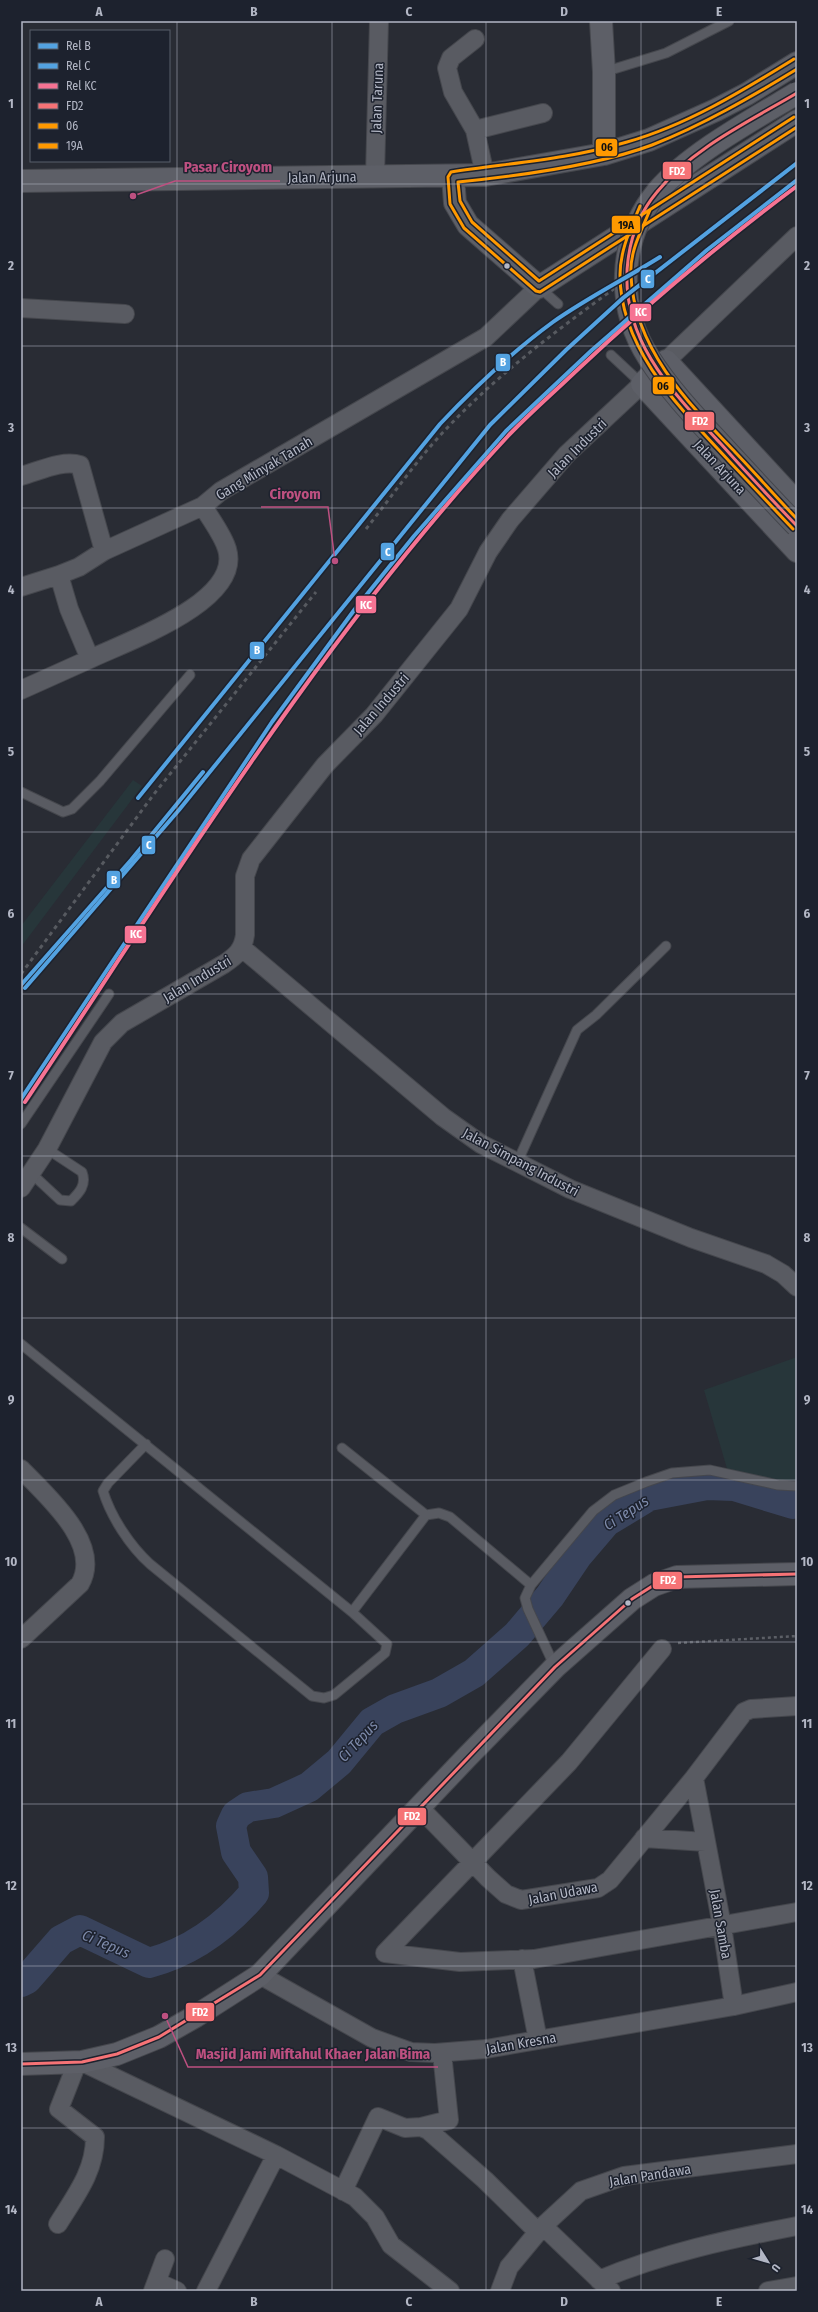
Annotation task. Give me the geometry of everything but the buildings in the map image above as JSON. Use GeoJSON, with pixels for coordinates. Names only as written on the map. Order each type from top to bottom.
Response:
{"type":"FeatureCollection","features":[{"type":"Feature","properties":{"kind":"main road"},"geometry":{"type":"LineString","coordinates":[[601,21],[604,72],[604,154]]}},
{"type":"Feature","properties":{"kind":"main road","name":"Jalan Arjuna"},"geometry":{"type":"LineString","coordinates":[[21,181],[375,176],[453,177],[485,175],[604,154],[649,140],[716,110],[747,94],[797,63]]}},
{"type":"Feature","properties":{"kind":"main road"},"geometry":{"type":"LineString","coordinates":[[797,93],[730,135],[678,171],[644,209],[632,237],[625,264],[625,290],[631,317],[648,357],[685,405],[797,526]]}},
{"type":"Feature","properties":{"kind":"main road"},"geometry":{"type":"LineString","coordinates":[[453,177],[455,203],[468,225],[539,286],[797,121]]}},
{"type":"Feature","properties":{"kind":"main road"},"geometry":{"type":"LineString","coordinates":[[666,361],[797,503]]}},
{"type":"Feature","properties":{"kind":"main road","name":"Jalan Industri"},"geometry":{"type":"LineString","coordinates":[[642,384],[666,361]]}},
{"type":"Feature","properties":{"kind":"main road","name":"Jalan Arjuna"},"geometry":{"type":"LineString","coordinates":[[642,384],[797,551]]}},
{"type":"Feature","properties":{"kind":"main road"},"geometry":{"type":"LineString","coordinates":[[21,2064],[79,2062],[117,2054],[159,2037],[260,1975],[419,1807],[555,1667],[632,1599],[654,1585],[677,1577],[797,1574]]}},
{"type":"Feature","properties":{"kind":"street","name":"Jalan Taruna"},"geometry":{"type":"LineString","coordinates":[[375,176],[379,21]]}},
{"type":"Feature","properties":{"kind":"street"},"geometry":{"type":"LineString","coordinates":[[475,39],[451,58],[447,68],[453,92],[475,130],[485,175]]}},
{"type":"Feature","properties":{"kind":"street"},"geometry":{"type":"LineString","coordinates":[[475,130],[544,113]]}},
{"type":"Feature","properties":{"kind":"street","name":"Jalan Industri"},"geometry":{"type":"LineString","coordinates":[[666,361],[797,236]]}},
{"type":"Feature","properties":{"kind":"street","name":"Gang Minyak Tanah"},"geometry":{"type":"LineString","coordinates":[[21,587],[79,567],[104,551],[203,506],[221,491],[486,338],[539,286]]}},
{"type":"Feature","properties":{"kind":"street"},"geometry":{"type":"LineString","coordinates":[[21,308],[125,314]]}},
{"type":"Feature","properties":{"kind":"street","name":"Jalan Industri"},"geometry":{"type":"LineString","coordinates":[[21,1188],[47,1149],[103,1042],[112,1031],[122,1023],[224,964],[242,948],[245,935],[245,876],[251,859],[325,765],[374,716],[459,609],[488,552],[510,520],[567,454],[642,384]]}},
{"type":"Feature","properties":{"kind":"street"},"geometry":{"type":"LineString","coordinates":[[21,476],[56,466],[74,463],[80,465],[104,551]]}},
{"type":"Feature","properties":{"kind":"street"},"geometry":{"type":"LineString","coordinates":[[21,690],[173,620],[204,601],[217,588],[228,566],[227,550],[203,506]]}},
{"type":"Feature","properties":{"kind":"street"},"geometry":{"type":"LineString","coordinates":[[59,575],[69,609],[90,659]]}},
{"type":"Feature","properties":{"kind":"street","name":"Jalan Simpang Industri"},"geometry":{"type":"LineString","coordinates":[[242,948],[443,1117],[481,1144],[570,1189],[676,1232],[766,1264],[783,1274],[797,1287]]}},
{"type":"Feature","properties":{"kind":"street"},"geometry":{"type":"LineString","coordinates":[[21,1468],[68,1519],[75,1531],[86,1564],[84,1576],[80,1584],[21,1639]]}},
{"type":"Feature","properties":{"kind":"street"},"geometry":{"type":"LineString","coordinates":[[662,1649],[570,1762],[384,1953],[460,1962],[534,1959],[797,1912]]}},
{"type":"Feature","properties":{"kind":"street","name":"Jalan Udawa"},"geometry":{"type":"LineString","coordinates":[[419,1807],[488,1878],[506,1894],[525,1900],[598,1888],[610,1880],[694,1778],[744,1712],[751,1709],[797,1706]]}},
{"type":"Feature","properties":{"kind":"street","name":"Jalan Samba"},"geometry":{"type":"LineString","coordinates":[[694,1778],[722,1926],[734,2006]]}},
{"type":"Feature","properties":{"kind":"street"},"geometry":{"type":"LineString","coordinates":[[644,1838],[706,1842]]}},
{"type":"Feature","properties":{"kind":"street"},"geometry":{"type":"LineString","coordinates":[[522,1959],[538,2040]]}},
{"type":"Feature","properties":{"kind":"street","name":"Jalan Kresna"},"geometry":{"type":"LineString","coordinates":[[260,1975],[372,2038],[411,2052],[442,2053],[486,2049],[734,2006],[797,1992]]}},
{"type":"Feature","properties":{"kind":"street"},"geometry":{"type":"LineString","coordinates":[[343,2191],[378,2117],[405,2128],[449,2120],[442,2053]]}},
{"type":"Feature","properties":{"kind":"street"},"geometry":{"type":"LineString","coordinates":[[58,2224],[88,2174],[95,2154],[95,2137],[59,2109],[79,2062],[276,2155],[354,2197],[375,2217],[391,2245],[450,2291]]}},
{"type":"Feature","properties":{"kind":"street"},"geometry":{"type":"LineString","coordinates":[[421,2126],[428,2130],[476,2171],[605,2285],[632,2266],[698,2247],[797,2226]]}},
{"type":"Feature","properties":{"kind":"street","name":"Jalan Pandawa"},"geometry":{"type":"LineString","coordinates":[[500,2288],[509,2267],[541,2229],[582,2191],[616,2178],[797,2154]]}},
{"type":"Feature","properties":{"kind":"street"},"geometry":{"type":"LineString","coordinates":[[206,2291],[276,2155]]}},
{"type":"Feature","properties":{"kind":"street"},"geometry":{"type":"LineString","coordinates":[[165,2259],[155,2287],[177,2291]]}},
{"type":"Feature","properties":{"kind":"street"},"geometry":{"type":"LineString","coordinates":[[768,2291],[797,2286]]}},
{"type":"Feature","properties":{"kind":"lane"},"geometry":{"type":"LineString","coordinates":[[604,72],[666,52],[729,21]]}},
{"type":"Feature","properties":{"kind":"lane"},"geometry":{"type":"LineString","coordinates":[[539,286],[558,304]]}},
{"type":"Feature","properties":{"kind":"lane"},"geometry":{"type":"LineString","coordinates":[[611,355],[642,384]]}},
{"type":"Feature","properties":{"kind":"lane"},"geometry":{"type":"LineString","coordinates":[[21,792],[63,812],[72,809],[100,780],[190,674]]}},
{"type":"Feature","properties":{"kind":"lane"},"geometry":{"type":"LineString","coordinates":[[517,1163],[577,1030],[596,1015],[666,946]]}},
{"type":"Feature","properties":{"kind":"lane"},"geometry":{"type":"LineString","coordinates":[[21,1124],[109,994]]}},
{"type":"Feature","properties":{"kind":"lane"},"geometry":{"type":"LineString","coordinates":[[31,1172],[60,1200],[71,1202],[79,1193],[84,1185],[82,1172],[47,1149]]}},
{"type":"Feature","properties":{"kind":"lane"},"geometry":{"type":"LineString","coordinates":[[21,1228],[62,1259]]}},
{"type":"Feature","properties":{"kind":"lane"},"geometry":{"type":"LineString","coordinates":[[21,1344],[146,1444],[352,1612],[387,1644],[385,1653],[334,1695],[324,1698],[312,1696],[150,1564],[140,1554],[118,1522],[102,1491],[146,1444]]}},
{"type":"Feature","properties":{"kind":"lane"},"geometry":{"type":"LineString","coordinates":[[342,1448],[426,1515]]}},
{"type":"Feature","properties":{"kind":"lane"},"geometry":{"type":"LineString","coordinates":[[555,1667],[528,1609],[525,1598],[531,1585],[593,1511],[614,1495],[672,1473],[710,1470],[778,1485],[797,1486]]}},
{"type":"Feature","properties":{"kind":"lane"},"geometry":{"type":"LineString","coordinates":[[352,1612],[426,1515],[439,1513],[450,1517],[531,1585]]}},
{"type":"Feature","properties":{"kind":"path"},"geometry":{"type":"LineString","coordinates":[[662,1649],[674,1644],[797,1636]]}},
{"type":"Feature","properties":{"kind":"shaded area"},"geometry":{"type":"Polygon","coordinates":[[[133,780],[142,786],[21,947],[21,926],[133,780]]]}},
{"type":"Feature","properties":{"kind":"shaded area"},"geometry":{"type":"Polygon","coordinates":[[[797,1357],[797,1491],[792,1492],[728,1472],[704,1390],[797,1357]]]}},
{"type":"Feature","properties":{"kind":"waterway","name":"Ci Tepus"},"geometry":{"type":"LineString","coordinates":[[21,1982],[27,1979],[61,1940],[80,1930],[149,1963],[193,1945],[220,1927],[254,1893],[253,1877],[236,1852],[231,1826],[236,1815],[248,1807],[274,1803],[309,1787],[339,1762],[372,1722],[395,1709],[439,1693],[474,1673],[517,1635],[550,1596],[577,1556],[606,1522],[649,1496],[707,1485],[734,1486],[793,1504],[797,1503]]}},
{"type":"Feature","properties":{"kind":"railway"},"geometry":{"type":"LineString","coordinates":[[366,529],[426,451],[492,384],[539,345],[637,272]]}},
{"type":"Feature","properties":{"kind":"railway"},"geometry":{"type":"LineString","coordinates":[[21,974],[154,794],[316,592]]}},
{"type":"Feature","properties":{"kind":"rail line","name":"C"},"geometry":{"type":"LineString","coordinates":[[25,988],[179,810],[490,425],[566,350],[623,298],[797,163]]}},
{"type":"Feature","properties":{"kind":"rail line","name":"B"},"geometry":{"type":"LineString","coordinates":[[21,1099],[272,722],[355,609],[414,536],[506,431],[592,350],[707,250],[797,180]]}},
{"type":"Feature","properties":{"kind":"rail line","name":"KC"},"geometry":{"type":"LineString","coordinates":[[25,1102],[195,844],[253,759],[313,675],[375,593],[440,513],[508,436],[601,348],[683,276],[739,230],[797,186]]}},
{"type":"Feature","properties":{"kind":"rail line","name":"B"},"geometry":{"type":"LineString","coordinates":[[138,798],[440,424],[453,410],[480,383],[538,333],[579,305],[660,257]]}},
{"type":"Feature","properties":{"kind":"rail line","name":"B"},"geometry":{"type":"LineString","coordinates":[[21,985],[131,860],[203,772]]}},
{"type":"Feature","properties":{"kind":"transit line","name":"06"},"geometry":{"type":"LineString","coordinates":[[794,59],[714,106],[649,135],[584,153],[451,172],[448,177],[450,204],[464,228],[536,291],[540,292],[797,127]]}},
{"type":"Feature","properties":{"kind":"transit line","name":"19A"},"geometry":{"type":"LineString","coordinates":[[794,117],[539,281],[472,222],[460,201],[458,182],[506,177],[556,169],[606,159],[652,145],[708,120],[797,69]]}},
{"type":"Feature","properties":{"kind":"transit line","name":"FD2"},"geometry":{"type":"LineString","coordinates":[[797,93],[722,136],[687,162],[671,176],[657,192],[646,207],[634,233],[629,251],[627,288],[631,314],[640,338],[652,361],[667,383],[684,404],[797,526]]}},
{"type":"Feature","properties":{"kind":"transit line","name":"06"},"geometry":{"type":"LineString","coordinates":[[640,206],[624,248],[620,266],[623,302],[630,329],[642,353],[674,400],[793,529]]}},
{"type":"Feature","properties":{"kind":"transit line","name":"19A"},"geometry":{"type":"LineString","coordinates":[[650,210],[634,251],[631,267],[634,302],[642,327],[666,373],[682,394],[797,519]]}},
{"type":"Feature","properties":{"kind":"transit line","name":"FD2"},"geometry":{"type":"LineString","coordinates":[[21,2064],[82,2062],[117,2054],[159,2037],[260,1975],[555,1667],[632,1599],[654,1585],[677,1577],[797,1574]]}},
{"type":"Feature","properties":{"kind":"place","name":"Pasar Ciroyom"},"geometry":{"type":"Point","coordinates":[133,196]}},
{"type":"Feature","properties":{"kind":"place","name":"Ciroyom"},"geometry":{"type":"Point","coordinates":[335,561]}},
{"type":"Feature","properties":{"kind":"place","name":"Masjid Jami Miftahul Khaer Jalan Bima"},"geometry":{"type":"Point","coordinates":[165,2016]}}]}
